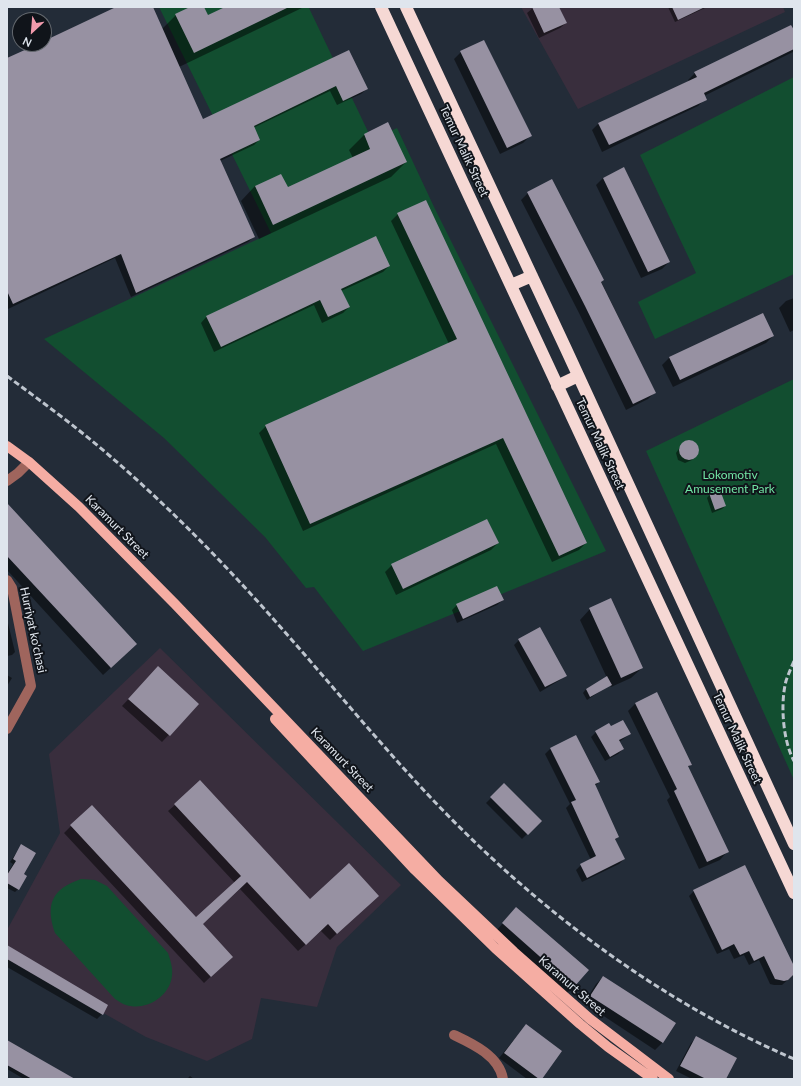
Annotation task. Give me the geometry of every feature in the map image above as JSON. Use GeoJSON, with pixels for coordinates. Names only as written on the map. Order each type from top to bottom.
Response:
{"type":"FeatureCollection","features":[{"type":"Feature","properties":{"kind":"highway","name":"Temur Malik Street"},"geometry":{"type":"LineString","coordinates":[[381,7],[794,893]]}},
{"type":"Feature","properties":{"kind":"highway","name":"Temur Malik Street"},"geometry":{"type":"LineString","coordinates":[[406,7],[794,844]]}},
{"type":"Feature","properties":{"kind":"highway"},"geometry":{"type":"LineString","coordinates":[[510,285],[532,276]]}},
{"type":"Feature","properties":{"kind":"highway"},"geometry":{"type":"LineString","coordinates":[[558,386],[578,376]]}},
{"type":"Feature","properties":{"kind":"main road","name":"Karamurt Street"},"geometry":{"type":"LineString","coordinates":[[7,446],[79,507],[176,604],[439,882],[514,952],[590,1019],[669,1079]]}},
{"type":"Feature","properties":{"kind":"main road","name":"Karamurt Street"},"geometry":{"type":"LineString","coordinates":[[7,452],[27,464],[172,608],[420,876],[495,948],[580,1024],[653,1079]]}},
{"type":"Feature","properties":{"kind":"street"},"geometry":{"type":"LineString","coordinates":[[7,481],[27,464]]}},
{"type":"Feature","properties":{"kind":"street","name":"Hurriyat ko'chasi"},"geometry":{"type":"LineString","coordinates":[[7,580],[12,588],[32,686],[7,729]]}},
{"type":"Feature","properties":{"kind":"street"},"geometry":{"type":"LineString","coordinates":[[454,1035],[473,1044],[483,1051],[495,1063],[502,1073],[503,1079]]}},
{"type":"Feature","properties":{"kind":"shaded area"},"geometry":{"type":"Polygon","coordinates":[[[521,7],[783,7],[785,12],[578,109],[521,7]]]}},
{"type":"Feature","properties":{"kind":"shaded area"},"geometry":{"type":"Polygon","coordinates":[[[160,648],[401,885],[337,947],[317,1007],[261,998],[252,1039],[207,1061],[146,1037],[7,959],[7,930],[60,833],[49,754],[160,648]]]}},
{"type":"Feature","properties":{"kind":"green space"},"geometry":{"type":"Polygon","coordinates":[[[159,7],[311,7],[309,8],[372,140],[397,128],[435,209],[606,551],[363,651],[314,587],[306,588],[265,537],[164,438],[44,339],[271,233],[159,7]]]}},
{"type":"Feature","properties":{"kind":"green space"},"geometry":{"type":"Polygon","coordinates":[[[794,77],[794,274],[655,339],[638,302],[696,273],[640,155],[794,77]]]}},
{"type":"Feature","properties":{"kind":"green space","name":"Lokomotiv Amusement Park"},"geometry":{"type":"Polygon","coordinates":[[[794,379],[794,780],[646,451],[794,379]]]}},
{"type":"Feature","properties":{"kind":"green space"},"geometry":{"type":"Polygon","coordinates":[[[81,879],[95,880],[107,886],[168,953],[172,970],[171,981],[165,993],[154,1002],[147,1005],[133,1006],[125,1005],[115,999],[55,933],[51,914],[53,899],[63,888],[81,879]]]}},
{"type":"Feature","properties":{"kind":"building"},"geometry":{"type":"Polygon","coordinates":[[[116,7],[153,7],[203,119],[349,50],[368,89],[343,101],[336,86],[254,126],[260,140],[220,159],[255,237],[136,293],[121,254],[13,304],[7,291],[7,58],[20,52],[52,52],[52,37],[116,7]]]}},
{"type":"Feature","properties":{"kind":"building"},"geometry":{"type":"Polygon","coordinates":[[[190,7],[204,7],[208,15],[225,7],[289,7],[194,53],[175,14],[190,7]]]}},
{"type":"Feature","properties":{"kind":"building"},"geometry":{"type":"Polygon","coordinates":[[[532,7],[559,7],[567,23],[544,33],[532,7]]]}},
{"type":"Feature","properties":{"kind":"building"},"geometry":{"type":"Polygon","coordinates":[[[672,7],[705,7],[678,20],[672,7]]]}},
{"type":"Feature","properties":{"kind":"building"},"geometry":{"type":"Polygon","coordinates":[[[791,25],[794,30],[794,49],[704,93],[707,100],[609,145],[598,123],[697,77],[694,72],[791,25]]]}},
{"type":"Feature","properties":{"kind":"building"},"geometry":{"type":"Polygon","coordinates":[[[484,40],[532,136],[507,148],[460,51],[484,40]]]}},
{"type":"Feature","properties":{"kind":"building"},"geometry":{"type":"Polygon","coordinates":[[[388,122],[407,162],[273,225],[255,186],[281,174],[288,187],[370,149],[364,134],[388,122]]]}},
{"type":"Feature","properties":{"kind":"building"},"geometry":{"type":"Polygon","coordinates":[[[624,167],[670,262],[648,272],[603,178],[624,167]]]}},
{"type":"Feature","properties":{"kind":"building"},"geometry":{"type":"Polygon","coordinates":[[[552,179],[604,280],[601,282],[656,393],[633,404],[527,192],[552,179]]]}},
{"type":"Feature","properties":{"kind":"building"},"geometry":{"type":"Polygon","coordinates":[[[426,200],[587,543],[559,556],[503,438],[310,524],[265,425],[457,339],[397,213],[426,200]]]}},
{"type":"Feature","properties":{"kind":"building"},"geometry":{"type":"Polygon","coordinates":[[[376,236],[390,266],[341,289],[350,307],[328,317],[320,300],[221,347],[206,316],[376,236]]]}},
{"type":"Feature","properties":{"kind":"building"},"geometry":{"type":"Polygon","coordinates":[[[763,313],[774,336],[680,380],[669,357],[763,313]]]}},
{"type":"Feature","properties":{"kind":"building"},"geometry":{"type":"Polygon","coordinates":[[[689,440],[696,443],[699,450],[696,457],[689,460],[682,457],[679,450],[682,443],[689,440]]]}},
{"type":"Feature","properties":{"kind":"building"},"geometry":{"type":"Polygon","coordinates":[[[720,490],[726,506],[715,510],[709,493],[720,490]]]}},
{"type":"Feature","properties":{"kind":"building"},"geometry":{"type":"Polygon","coordinates":[[[7,503],[137,644],[111,668],[7,556],[7,503]]]}},
{"type":"Feature","properties":{"kind":"building"},"geometry":{"type":"Polygon","coordinates":[[[487,519],[499,543],[403,589],[391,564],[487,519]]]}},
{"type":"Feature","properties":{"kind":"building"},"geometry":{"type":"Polygon","coordinates":[[[497,586],[504,600],[463,619],[456,604],[497,586]]]}},
{"type":"Feature","properties":{"kind":"building"},"geometry":{"type":"Polygon","coordinates":[[[611,598],[643,668],[621,678],[589,608],[611,598]]]}},
{"type":"Feature","properties":{"kind":"building"},"geometry":{"type":"Polygon","coordinates":[[[540,627],[567,676],[545,687],[518,639],[540,627]]]}},
{"type":"Feature","properties":{"kind":"building"},"geometry":{"type":"Polygon","coordinates":[[[158,666],[199,704],[170,736],[128,699],[158,666]]]}},
{"type":"Feature","properties":{"kind":"building"},"geometry":{"type":"Polygon","coordinates":[[[607,676],[612,685],[590,697],[586,689],[607,676]]]}},
{"type":"Feature","properties":{"kind":"building"},"geometry":{"type":"Polygon","coordinates":[[[657,692],[692,765],[688,766],[729,852],[707,862],[674,791],[677,789],[635,703],[657,692]]]}},
{"type":"Feature","properties":{"kind":"building"},"geometry":{"type":"Polygon","coordinates":[[[623,720],[631,734],[619,740],[624,749],[610,757],[595,731],[609,723],[611,726],[623,720]]]}},
{"type":"Feature","properties":{"kind":"building"},"geometry":{"type":"Polygon","coordinates":[[[576,735],[600,782],[595,784],[619,837],[615,839],[625,859],[587,878],[580,864],[596,856],[571,802],[576,800],[550,748],[576,735]]]}},
{"type":"Feature","properties":{"kind":"building"},"geometry":{"type":"Polygon","coordinates":[[[200,780],[310,899],[349,863],[379,896],[337,934],[328,924],[306,945],[247,882],[203,924],[233,957],[211,977],[70,825],[92,805],[196,917],[241,876],[174,804],[200,780]]]}},
{"type":"Feature","properties":{"kind":"building"},"geometry":{"type":"Polygon","coordinates":[[[504,783],[542,821],[528,835],[490,797],[504,783]]]}},
{"type":"Feature","properties":{"kind":"building"},"geometry":{"type":"Polygon","coordinates":[[[21,844],[36,853],[24,874],[27,876],[19,890],[7,883],[7,875],[16,861],[13,859],[21,844]]]}},
{"type":"Feature","properties":{"kind":"building"},"geometry":{"type":"Polygon","coordinates":[[[745,865],[794,966],[794,974],[788,980],[784,981],[775,979],[764,956],[754,961],[749,951],[740,955],[734,944],[722,950],[693,890],[745,865]]]}},
{"type":"Feature","properties":{"kind":"building"},"geometry":{"type":"Polygon","coordinates":[[[516,907],[589,970],[574,987],[502,923],[516,907]]]}},
{"type":"Feature","properties":{"kind":"building"},"geometry":{"type":"Polygon","coordinates":[[[7,945],[108,1005],[103,1015],[7,959],[7,945]]]}},
{"type":"Feature","properties":{"kind":"building"},"geometry":{"type":"Polygon","coordinates":[[[603,976],[676,1023],[663,1043],[590,996],[603,976]]]}},
{"type":"Feature","properties":{"kind":"building"},"geometry":{"type":"Polygon","coordinates":[[[526,1024],[562,1051],[542,1079],[539,1079],[504,1053],[526,1024]]]}},
{"type":"Feature","properties":{"kind":"building"},"geometry":{"type":"Polygon","coordinates":[[[696,1036],[737,1058],[726,1079],[706,1079],[680,1066],[696,1036]]]}},
{"type":"Feature","properties":{"kind":"building"},"geometry":{"type":"Polygon","coordinates":[[[7,1040],[75,1079],[32,1079],[7,1065],[7,1040]]]}},
{"type":"Feature","properties":{"kind":"railway"},"geometry":{"type":"LineString","coordinates":[[7,376],[60,415],[98,446],[144,486],[191,531],[259,603],[418,784],[501,867],[592,941],[640,975],[689,1006],[741,1034],[794,1059]]}},
{"type":"Feature","properties":{"kind":"railway"},"geometry":{"type":"LineString","coordinates":[[794,661],[786,681],[783,700],[785,733],[790,753],[794,761]]}}]}
